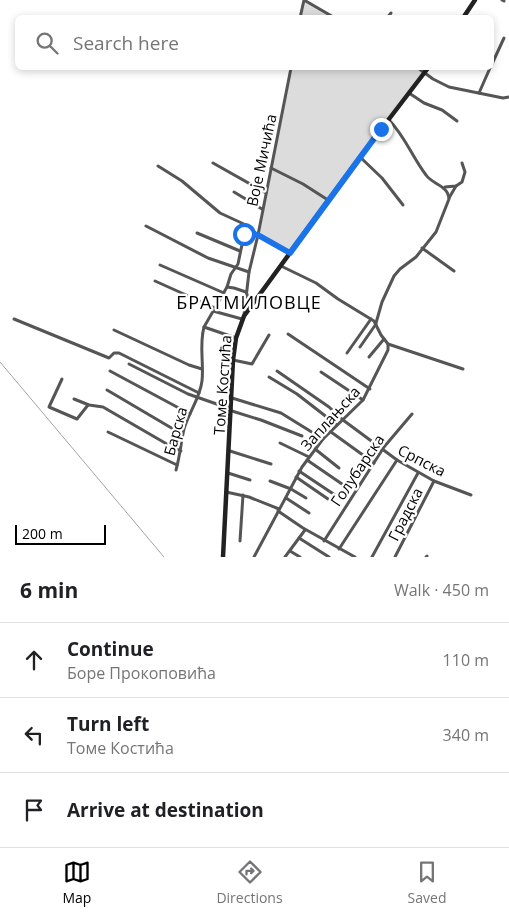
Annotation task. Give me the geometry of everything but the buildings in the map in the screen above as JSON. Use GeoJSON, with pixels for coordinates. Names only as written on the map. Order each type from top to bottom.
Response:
{"type":"FeatureCollection","features":[{"type":"Feature","properties":{"kind":"street"},"geometry":{"type":"LineString","coordinates":[[301,15],[304,0],[330,15]]}},
{"type":"Feature","properties":{"kind":"street"},"geometry":{"type":"LineString","coordinates":[[465,15],[475,0]]}},
{"type":"Feature","properties":{"kind":"street"},"geometry":{"type":"LineString","coordinates":[[494,60],[504,38]]}},
{"type":"Feature","properties":{"kind":"street","name":"Воје Мичића"},"geometry":{"type":"LineString","coordinates":[[243,317],[249,272],[291,70]]}},
{"type":"Feature","properties":{"kind":"street"},"geometry":{"type":"LineString","coordinates":[[420,70],[444,85],[504,98],[509,97]]}},
{"type":"Feature","properties":{"kind":"street","name":"Томе Костића"},"geometry":{"type":"LineString","coordinates":[[224,557],[234,360],[236,338],[243,317],[328,200],[426,70]]}},
{"type":"Feature","properties":{"kind":"street"},"geometry":{"type":"LineString","coordinates":[[479,93],[489,70]]}},
{"type":"Feature","properties":{"kind":"street"},"geometry":{"type":"LineString","coordinates":[[409,93],[424,103],[442,110],[457,121]]}},
{"type":"Feature","properties":{"kind":"street"},"geometry":{"type":"LineString","coordinates":[[389,120],[401,134],[426,175],[444,188],[449,198]]}},
{"type":"Feature","properties":{"kind":"street"},"geometry":{"type":"LineString","coordinates":[[360,157],[382,178],[403,205]]}},
{"type":"Feature","properties":{"kind":"street"},"geometry":{"type":"LineString","coordinates":[[213,163],[266,193]]}},
{"type":"Feature","properties":{"kind":"street"},"geometry":{"type":"LineString","coordinates":[[360,347],[376,324],[382,302],[394,276],[416,257],[436,232],[449,198],[456,186],[464,179],[465,172],[462,163]]}},
{"type":"Feature","properties":{"kind":"street"},"geometry":{"type":"LineString","coordinates":[[158,166],[182,181],[220,212],[246,225],[258,235],[290,253]]}},
{"type":"Feature","properties":{"kind":"street"},"geometry":{"type":"LineString","coordinates":[[271,168],[303,184],[328,200]]}},
{"type":"Feature","properties":{"kind":"street"},"geometry":{"type":"LineString","coordinates":[[444,188],[456,186]]}},
{"type":"Feature","properties":{"kind":"street"},"geometry":{"type":"LineString","coordinates":[[234,192],[262,209]]}},
{"type":"Feature","properties":{"kind":"street","name":"Воје Мичића"},"geometry":{"type":"LineString","coordinates":[[197,398],[202,369],[204,327],[227,287],[231,274],[236,268],[246,225]]}},
{"type":"Feature","properties":{"kind":"street"},"geometry":{"type":"LineString","coordinates":[[146,226],[208,258],[249,272]]}},
{"type":"Feature","properties":{"kind":"street"},"geometry":{"type":"LineString","coordinates":[[197,233],[240,251]]}},
{"type":"Feature","properties":{"kind":"street"},"geometry":{"type":"LineString","coordinates":[[244,234],[258,235]]}},
{"type":"Feature","properties":{"kind":"street"},"geometry":{"type":"LineString","coordinates":[[422,248],[454,271]]}},
{"type":"Feature","properties":{"kind":"street"},"geometry":{"type":"LineString","coordinates":[[160,265],[224,292]]}},
{"type":"Feature","properties":{"kind":"street"},"geometry":{"type":"LineString","coordinates":[[281,266],[316,283],[327,292],[371,319],[388,344],[462,369]]}},
{"type":"Feature","properties":{"kind":"street"},"geometry":{"type":"LineString","coordinates":[[155,281],[214,310],[243,317]]}},
{"type":"Feature","properties":{"kind":"street"},"geometry":{"type":"LineString","coordinates":[[227,287],[246,292],[249,299],[255,301]]}},
{"type":"Feature","properties":{"kind":"street"},"geometry":{"type":"LineString","coordinates":[[14,319],[109,358],[114,353],[119,353],[199,393]]}},
{"type":"Feature","properties":{"kind":"street"},"geometry":{"type":"LineString","coordinates":[[347,353],[371,319]]}},
{"type":"Feature","properties":{"kind":"street"},"geometry":{"type":"LineString","coordinates":[[204,327],[236,338]]}},
{"type":"Feature","properties":{"kind":"street"},"geometry":{"type":"LineString","coordinates":[[114,330],[189,365],[202,369]]}},
{"type":"Feature","properties":{"kind":"street"},"geometry":{"type":"LineString","coordinates":[[288,334],[370,389]]}},
{"type":"Feature","properties":{"kind":"street"},"geometry":{"type":"LineString","coordinates":[[234,360],[252,364],[269,335]]}},
{"type":"Feature","properties":{"kind":"street"},"geometry":{"type":"LineString","coordinates":[[369,357],[384,339]]}},
{"type":"Feature","properties":{"kind":"street","name":"Заплањска"},"geometry":{"type":"LineString","coordinates":[[254,557],[299,471],[323,439],[363,400],[370,389],[388,350],[388,344]]}},
{"type":"Feature","properties":{"kind":"street"},"geometry":{"type":"LineString","coordinates":[[129,364],[197,398],[302,436]]}},
{"type":"Feature","properties":{"kind":"street"},"geometry":{"type":"LineString","coordinates":[[110,371],[190,414]]}},
{"type":"Feature","properties":{"kind":"street","name":"Српска"},"geometry":{"type":"LineString","coordinates":[[277,371],[397,460],[434,481],[471,495]]}},
{"type":"Feature","properties":{"kind":"street"},"geometry":{"type":"LineString","coordinates":[[321,372],[363,400]]}},
{"type":"Feature","properties":{"kind":"street"},"geometry":{"type":"LineString","coordinates":[[269,377],[297,394],[337,425]]}},
{"type":"Feature","properties":{"kind":"street"},"geometry":{"type":"LineString","coordinates":[[62,379],[49,407],[78,419],[88,404]]}},
{"type":"Feature","properties":{"kind":"street"},"geometry":{"type":"LineString","coordinates":[[107,390],[182,431],[172,447]]}},
{"type":"Feature","properties":{"kind":"street","name":"Барска"},"geometry":{"type":"LineString","coordinates":[[176,470],[181,451],[182,431],[197,398]]}},
{"type":"Feature","properties":{"kind":"street"},"geometry":{"type":"LineString","coordinates":[[232,398],[281,413],[323,439]]}},
{"type":"Feature","properties":{"kind":"street"},"geometry":{"type":"LineString","coordinates":[[74,399],[103,407],[181,451]]}},
{"type":"Feature","properties":{"kind":"street","name":"Голубарска"},"geometry":{"type":"LineString","coordinates":[[324,541],[383,450],[412,414]]}},
{"type":"Feature","properties":{"kind":"street"},"geometry":{"type":"LineString","coordinates":[[108,432],[177,465]]}},
{"type":"Feature","properties":{"kind":"street"},"geometry":{"type":"LineString","coordinates":[[331,432],[374,463]]}},
{"type":"Feature","properties":{"kind":"street"},"geometry":{"type":"LineString","coordinates":[[280,443],[308,459],[342,484]]}},
{"type":"Feature","properties":{"kind":"street"},"geometry":{"type":"LineString","coordinates":[[315,449],[339,468]]}},
{"type":"Feature","properties":{"kind":"street"},"geometry":{"type":"LineString","coordinates":[[230,451],[271,464]]}},
{"type":"Feature","properties":{"kind":"street"},"geometry":{"type":"LineString","coordinates":[[339,550],[397,460]]}},
{"type":"Feature","properties":{"kind":"street"},"geometry":{"type":"LineString","coordinates":[[299,471],[335,495]]}},
{"type":"Feature","properties":{"kind":"street"},"geometry":{"type":"LineString","coordinates":[[228,473],[250,480]]}},
{"type":"Feature","properties":{"kind":"street"},"geometry":{"type":"LineString","coordinates":[[372,557],[418,473]]}},
{"type":"Feature","properties":{"kind":"street"},"geometry":{"type":"LineString","coordinates":[[296,477],[328,499]]}},
{"type":"Feature","properties":{"kind":"street"},"geometry":{"type":"LineString","coordinates":[[270,481],[306,498]]}},
{"type":"Feature","properties":{"kind":"street","name":"Градска"},"geometry":{"type":"LineString","coordinates":[[395,557],[434,481]]}},
{"type":"Feature","properties":{"kind":"street"},"geometry":{"type":"LineString","coordinates":[[226,492],[243,495],[279,510],[305,530],[355,557]]}},
{"type":"Feature","properties":{"kind":"street"},"geometry":{"type":"LineString","coordinates":[[240,541],[243,495]]}},
{"type":"Feature","properties":{"kind":"street"},"geometry":{"type":"LineString","coordinates":[[286,498],[309,513]]}},
{"type":"Feature","properties":{"kind":"street"},"geometry":{"type":"LineString","coordinates":[[286,557],[305,530]]}},
{"type":"Feature","properties":{"kind":"street"},"geometry":{"type":"LineString","coordinates":[[299,538],[329,557]]}},
{"type":"Feature","properties":{"kind":"street"},"geometry":{"type":"LineString","coordinates":[[290,551],[300,557]]}},
{"type":"Feature","properties":{"kind":"shaded area"},"geometry":{"type":"Polygon","coordinates":[[[304,0],[330,15],[301,15],[304,0]]]}},
{"type":"Feature","properties":{"kind":"shaded area"},"geometry":{"type":"Polygon","coordinates":[[[291,70],[419,70],[424,73],[290,253],[258,235],[291,70]]]}},
{"type":"Feature","properties":{"kind":"waterway"},"geometry":{"type":"LineString","coordinates":[[0,362],[164,557]]}},
{"type":"Feature","properties":{"kind":"district","name":"БРАТМИЛОВЦЕ"},"geometry":{"type":"Point","coordinates":[249,302]}},
{"type":"Feature","properties":{"kind":"route"},"geometry":{"type":"LineString","coordinates":[[244,234],[258,235],[290,253],[381,129]]}}]}
